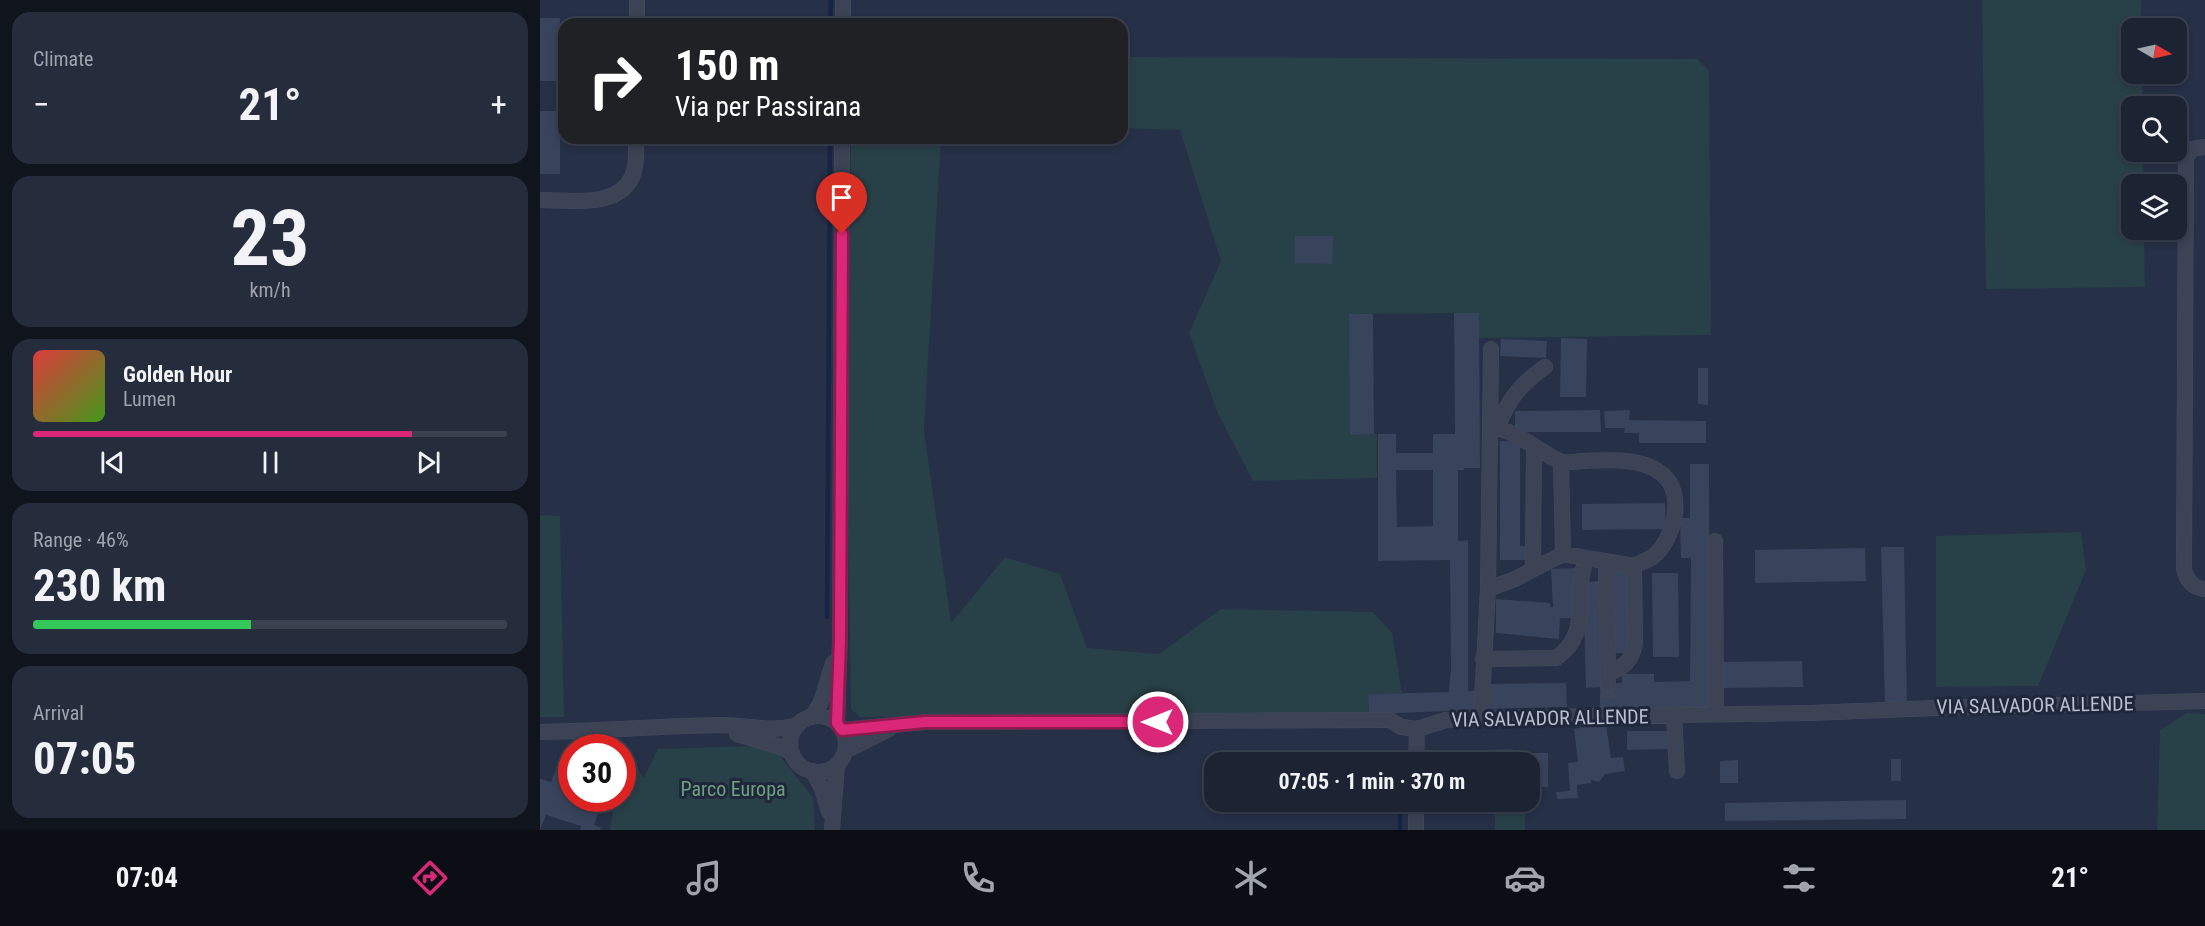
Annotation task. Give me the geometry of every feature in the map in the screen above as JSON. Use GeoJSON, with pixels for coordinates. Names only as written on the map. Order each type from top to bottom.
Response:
{"type":"FeatureCollection","features":[{"type":"Feature","properties":{"kind":"street"},"geometry":{"type":"LineString","coordinates":[[637,0],[637,18]]}},
{"type":"Feature","properties":{"kind":"street"},"geometry":{"type":"LineString","coordinates":[[843,0],[843,18]]}},
{"type":"Feature","properties":{"kind":"street"},"geometry":{"type":"LineString","coordinates":[[540,200],[600,200],[618,193],[626,187],[635,168],[636,144]]}},
{"type":"Feature","properties":{"kind":"street"},"geometry":{"type":"LineString","coordinates":[[839,727],[842,144]]}},
{"type":"Feature","properties":{"kind":"street"},"geometry":{"type":"LineString","coordinates":[[2205,147],[2192,148],[2185,162],[2184,525],[2185,575],[2194,585],[2205,589]]}},
{"type":"Feature","properties":{"kind":"street"},"geometry":{"type":"LineString","coordinates":[[1481,718],[1494,427],[1491,349]]}},
{"type":"Feature","properties":{"kind":"street"},"geometry":{"type":"LineString","coordinates":[[1494,427],[1510,400],[1527,379],[1545,367]]}},
{"type":"Feature","properties":{"kind":"street"},"geometry":{"type":"LineString","coordinates":[[1488,589],[1515,579],[1563,554],[1634,566],[1653,556],[1665,543],[1674,517],[1671,483],[1651,468],[1619,459],[1561,462],[1494,427]]}},
{"type":"Feature","properties":{"kind":"street"},"geometry":{"type":"LineString","coordinates":[[1533,568],[1534,446]]}},
{"type":"Feature","properties":{"kind":"street"},"geometry":{"type":"LineString","coordinates":[[1561,462],[1563,554]]}},
{"type":"Feature","properties":{"kind":"street"},"geometry":{"type":"LineString","coordinates":[[1715,541],[1716,714]]}},
{"type":"Feature","properties":{"kind":"street"},"geometry":{"type":"LineString","coordinates":[[1483,659],[1556,658],[1566,651],[1575,638],[1577,630],[1582,576],[1587,558]]}},
{"type":"Feature","properties":{"kind":"street"},"geometry":{"type":"LineString","coordinates":[[1606,562],[1608,678],[1629,661],[1634,652],[1634,566]]}},
{"type":"Feature","properties":{"kind":"street"},"geometry":{"type":"LineString","coordinates":[[540,732],[728,725],[768,730],[798,725],[812,717],[821,702],[831,674],[840,616]]}},
{"type":"Feature","properties":{"kind":"street","name":"VIA SALVADOR ALLENDE"},"geometry":{"type":"LineString","coordinates":[[1417,729],[1446,720],[1609,712],[1674,715],[2205,702]]}},
{"type":"Feature","properties":{"kind":"street"},"geometry":{"type":"LineString","coordinates":[[1674,715],[1677,771]]}},
{"type":"Feature","properties":{"kind":"street"},"geometry":{"type":"LineString","coordinates":[[812,717],[825,717],[839,727],[845,737],[832,828]]}},
{"type":"Feature","properties":{"kind":"street"},"geometry":{"type":"LineString","coordinates":[[839,727],[925,722],[1390,720],[1401,727],[1417,729],[1416,752]]}},
{"type":"Feature","properties":{"kind":"street"},"geometry":{"type":"LineString","coordinates":[[792,753],[791,738],[798,725]]}},
{"type":"Feature","properties":{"kind":"street"},"geometry":{"type":"LineString","coordinates":[[702,727],[741,735],[781,747],[792,753],[800,765],[813,771],[830,769],[841,758],[897,725]]}},
{"type":"Feature","properties":{"kind":"street"},"geometry":{"type":"LineString","coordinates":[[813,771],[822,789],[832,828]]}},
{"type":"Feature","properties":{"kind":"street"},"geometry":{"type":"LineString","coordinates":[[1416,812],[1416,830]]}},
{"type":"Feature","properties":{"kind":"green space"},"geometry":{"type":"Polygon","coordinates":[[[1982,0],[2141,0],[2141,18],[2121,18],[2121,84],[2142,84],[2142,96],[2121,96],[2121,162],[2143,162],[2144,174],[2121,174],[2121,240],[2144,240],[2145,287],[1986,289],[1982,0]]]}},
{"type":"Feature","properties":{"kind":"green space"},"geometry":{"type":"Polygon","coordinates":[[[1128,57],[1697,59],[1709,71],[1711,335],[1479,338],[1479,313],[1350,314],[1350,435],[1377,434],[1377,478],[1253,481],[1218,414],[1189,333],[1221,261],[1180,130],[1128,128],[1128,57]]]}},
{"type":"Feature","properties":{"kind":"green space"},"geometry":{"type":"Polygon","coordinates":[[[851,144],[941,144],[924,430],[951,623],[1005,557],[1060,574],[1087,648],[1159,654],[1221,609],[1373,612],[1392,633],[1402,693],[1368,694],[1369,714],[860,717],[851,709],[848,488],[851,144]]]}},
{"type":"Feature","properties":{"kind":"green space"},"geometry":{"type":"Polygon","coordinates":[[[540,515],[560,516],[564,717],[540,717],[540,515]]]}},
{"type":"Feature","properties":{"kind":"green space"},"geometry":{"type":"Polygon","coordinates":[[[2081,532],[2086,570],[2038,686],[1936,687],[1936,536],[2081,532]]]}},
{"type":"Feature","properties":{"kind":"green space"},"geometry":{"type":"Polygon","coordinates":[[[2187,713],[2205,714],[2205,830],[2157,830],[2160,730],[2187,713]]]}},
{"type":"Feature","properties":{"kind":"green space","name":"Parco Europa"},"geometry":{"type":"Polygon","coordinates":[[[773,747],[813,798],[815,830],[610,830],[613,812],[636,812],[636,766],[644,778],[658,749],[773,747]]]}},
{"type":"Feature","properties":{"kind":"green space"},"geometry":{"type":"Polygon","coordinates":[[[1495,812],[1525,812],[1525,830],[1495,830],[1495,812]]]}},
{"type":"Feature","properties":{"kind":"building"},"geometry":{"type":"Polygon","coordinates":[[[540,18],[558,18],[558,81],[540,81],[540,18]]]}},
{"type":"Feature","properties":{"kind":"building"},"geometry":{"type":"Polygon","coordinates":[[[540,111],[558,111],[560,174],[540,174],[540,111]]]}},
{"type":"Feature","properties":{"kind":"building"},"geometry":{"type":"Polygon","coordinates":[[[1295,236],[1333,236],[1332,264],[1295,263],[1295,236]]]}},
{"type":"Feature","properties":{"kind":"building"},"geometry":{"type":"Polygon","coordinates":[[[1454,313],[1479,313],[1480,468],[1458,470],[1458,541],[1468,540],[1468,691],[1480,690],[1479,710],[1369,714],[1368,694],[1449,692],[1451,669],[1450,560],[1378,561],[1378,434],[1396,434],[1396,453],[1433,453],[1433,434],[1455,434],[1454,313]],[[1396,470],[1397,527],[1433,526],[1433,470],[1396,470]]]}},
{"type":"Feature","properties":{"kind":"building"},"geometry":{"type":"Polygon","coordinates":[[[1349,314],[1373,314],[1374,434],[1350,435],[1349,314]]]}},
{"type":"Feature","properties":{"kind":"building"},"geometry":{"type":"Polygon","coordinates":[[[1561,338],[1587,339],[1586,396],[1584,397],[1560,397],[1561,338]]]}},
{"type":"Feature","properties":{"kind":"building"},"geometry":{"type":"Polygon","coordinates":[[[1501,339],[1547,341],[1546,358],[1500,356],[1501,339]]]}},
{"type":"Feature","properties":{"kind":"building"},"geometry":{"type":"Polygon","coordinates":[[[1698,368],[1708,368],[1708,405],[1698,404],[1698,368]]]}},
{"type":"Feature","properties":{"kind":"building"},"geometry":{"type":"Polygon","coordinates":[[[1600,410],[1601,432],[1515,432],[1515,411],[1600,410]]]}},
{"type":"Feature","properties":{"kind":"building"},"geometry":{"type":"Polygon","coordinates":[[[1630,410],[1629,420],[1706,421],[1706,443],[1639,443],[1639,433],[1624,433],[1625,428],[1605,428],[1604,411],[1630,410]]]}},
{"type":"Feature","properties":{"kind":"building"},"geometry":{"type":"Polygon","coordinates":[[[1500,441],[1520,442],[1520,546],[1530,546],[1530,560],[1500,560],[1500,441]]]}},
{"type":"Feature","properties":{"kind":"building"},"geometry":{"type":"Polygon","coordinates":[[[1690,464],[1709,464],[1710,707],[1600,709],[1600,687],[1586,688],[1583,582],[1601,581],[1604,683],[1622,683],[1622,674],[1654,674],[1654,682],[1690,681],[1691,558],[1681,558],[1680,518],[1690,518],[1690,464]]]}},
{"type":"Feature","properties":{"kind":"building"},"geometry":{"type":"Polygon","coordinates":[[[1665,503],[1666,529],[1582,530],[1582,504],[1665,503]]]}},
{"type":"Feature","properties":{"kind":"building"},"geometry":{"type":"Polygon","coordinates":[[[1881,547],[1904,547],[1907,704],[1885,705],[1881,547]]]}},
{"type":"Feature","properties":{"kind":"building"},"geometry":{"type":"Polygon","coordinates":[[[1865,548],[1866,581],[1755,583],[1755,550],[1865,548]]]}},
{"type":"Feature","properties":{"kind":"building"},"geometry":{"type":"Polygon","coordinates":[[[1579,568],[1576,618],[1560,618],[1559,639],[1496,633],[1496,599],[1550,603],[1550,607],[1553,607],[1551,569],[1579,568]]]}},
{"type":"Feature","properties":{"kind":"building"},"geometry":{"type":"Polygon","coordinates":[[[1610,570],[1629,570],[1629,653],[1610,653],[1610,570]]]}},
{"type":"Feature","properties":{"kind":"building"},"geometry":{"type":"Polygon","coordinates":[[[1652,573],[1678,573],[1679,657],[1653,657],[1652,573]]]}},
{"type":"Feature","properties":{"kind":"building"},"geometry":{"type":"Polygon","coordinates":[[[1802,661],[1803,687],[1723,688],[1723,662],[1802,661]]]}},
{"type":"Feature","properties":{"kind":"building"},"geometry":{"type":"Polygon","coordinates":[[[1566,683],[1567,707],[1486,709],[1486,684],[1566,683]]]}},
{"type":"Feature","properties":{"kind":"building"},"geometry":{"type":"Polygon","coordinates":[[[1598,724],[1606,725],[1611,758],[1623,757],[1625,771],[1605,774],[1599,782],[1591,780],[1591,783],[1577,785],[1578,798],[1557,799],[1556,792],[1570,791],[1568,763],[1578,762],[1574,729],[1598,724]]]}},
{"type":"Feature","properties":{"kind":"building"},"geometry":{"type":"Polygon","coordinates":[[[1627,731],[1667,731],[1668,749],[1627,750],[1627,731]]]}},
{"type":"Feature","properties":{"kind":"building"},"geometry":{"type":"Polygon","coordinates":[[[1513,749],[1513,752],[1485,752],[1485,750],[1513,749]]]}},
{"type":"Feature","properties":{"kind":"building"},"geometry":{"type":"Polygon","coordinates":[[[1540,753],[1548,753],[1548,787],[1540,787],[1540,753]]]}},
{"type":"Feature","properties":{"kind":"building"},"geometry":{"type":"Polygon","coordinates":[[[1891,759],[1901,759],[1901,781],[1891,781],[1891,759]]]}},
{"type":"Feature","properties":{"kind":"building"},"geometry":{"type":"Polygon","coordinates":[[[1738,760],[1738,783],[1720,783],[1720,761],[1738,760]]]}},
{"type":"Feature","properties":{"kind":"building"},"geometry":{"type":"Polygon","coordinates":[[[555,771],[558,772],[558,812],[598,813],[594,825],[601,828],[600,830],[580,830],[581,826],[546,815],[540,830],[540,779],[551,782],[555,771]]]}},
{"type":"Feature","properties":{"kind":"building"},"geometry":{"type":"Polygon","coordinates":[[[1906,800],[1906,819],[1725,821],[1725,803],[1906,800]]]}},
{"type":"Feature","properties":{"kind":"waterway"},"geometry":{"type":"LineString","coordinates":[[830,18],[831,0]]}},
{"type":"Feature","properties":{"kind":"waterway"},"geometry":{"type":"LineString","coordinates":[[827,617],[830,144]]}},
{"type":"Feature","properties":{"kind":"waterway"},"geometry":{"type":"LineString","coordinates":[[1400,812],[1400,830]]}},
{"type":"Feature","properties":{"kind":"tunnel"},"geometry":{"type":"LineString","coordinates":[[1608,683],[1609,708]]}},
{"type":"Feature","properties":{"kind":"route"},"geometry":{"type":"LineString","coordinates":[[842,234],[840,639],[837,723],[842,730],[925,722],[1158,722]]}}]}
